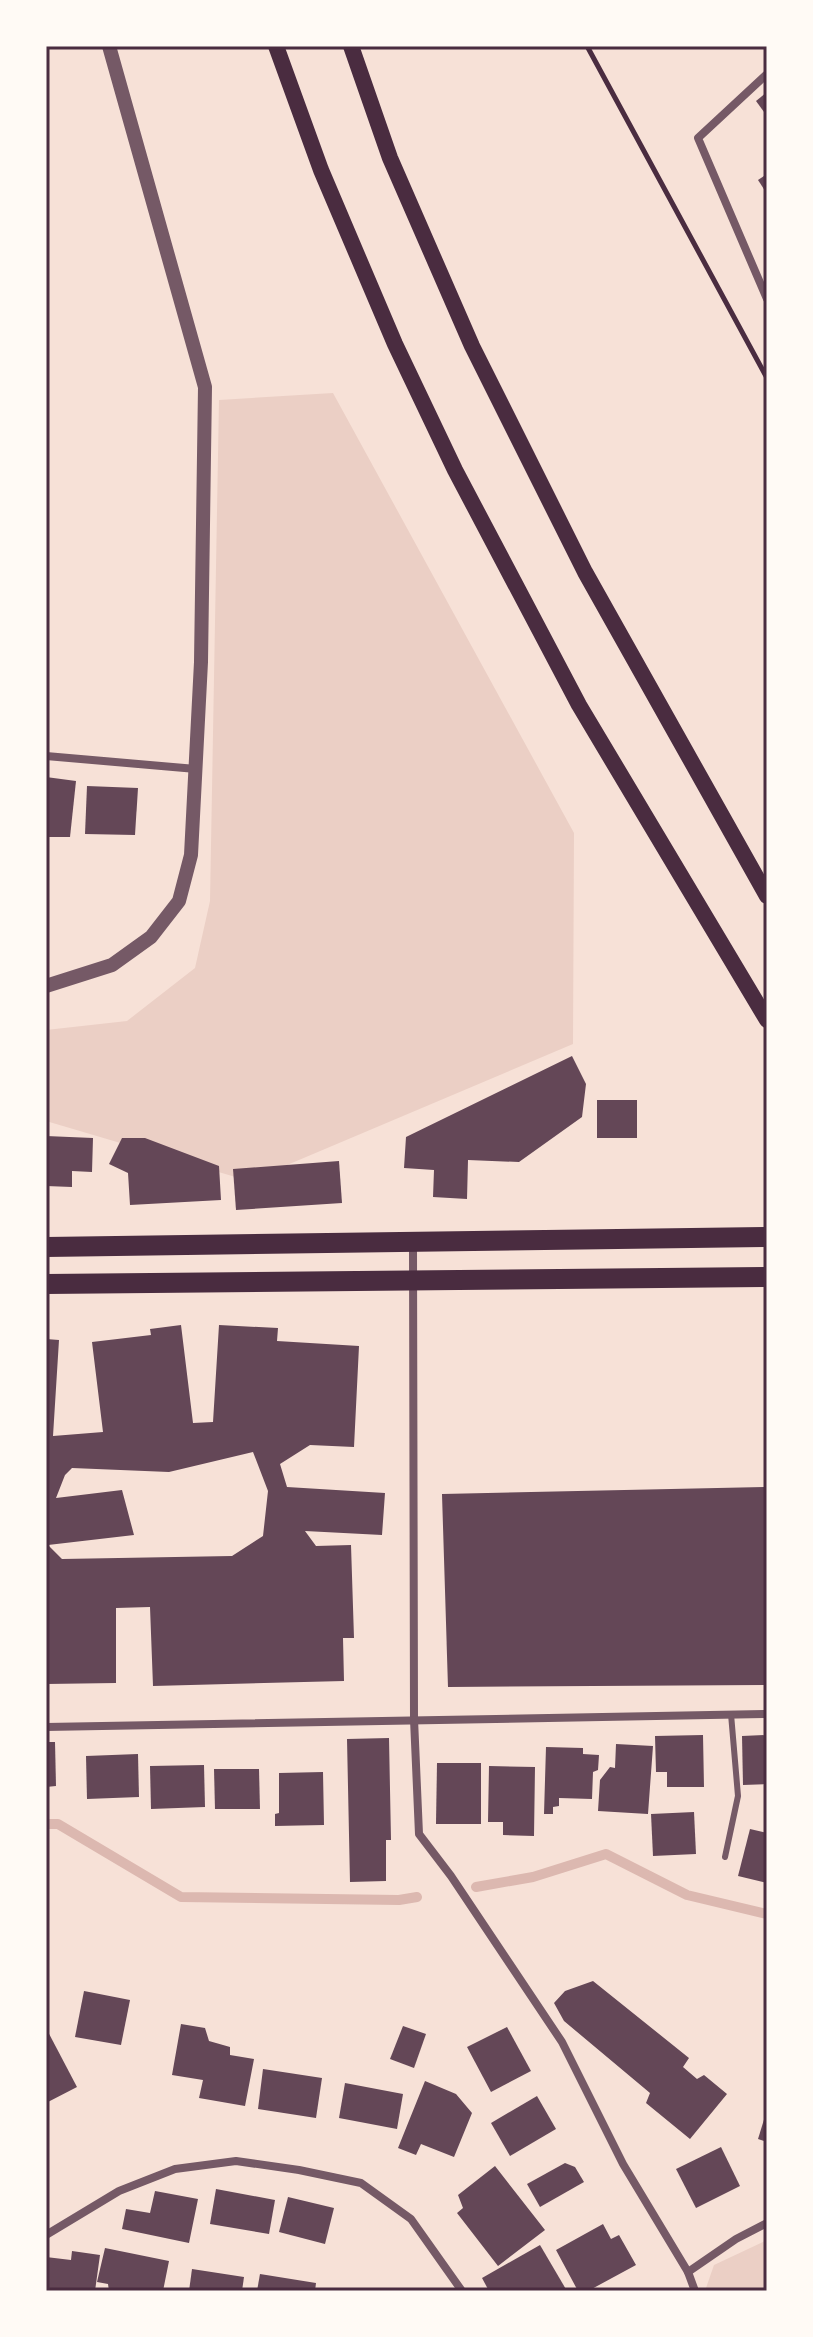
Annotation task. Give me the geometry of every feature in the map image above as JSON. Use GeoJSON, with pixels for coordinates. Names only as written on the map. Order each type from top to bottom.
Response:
{"type":"FeatureCollection","features":[{"type":"Feature","properties":{"kind":"main road"},"geometry":{"type":"LineString","coordinates":[[276,46],[321,170],[395,344],[455,470],[579,705],[767,1020]]}},
{"type":"Feature","properties":{"kind":"main road"},"geometry":{"type":"LineString","coordinates":[[351,46],[390,158],[472,346],[585,572],[767,896]]}},
{"type":"Feature","properties":{"kind":"main road"},"geometry":{"type":"LineString","coordinates":[[46,1247],[767,1237]]}},
{"type":"Feature","properties":{"kind":"main road"},"geometry":{"type":"LineString","coordinates":[[46,1284],[767,1277]]}},
{"type":"Feature","properties":{"kind":"street"},"geometry":{"type":"LineString","coordinates":[[46,986],[112,965],[151,937],[179,901],[191,855],[196,769],[205,387],[109,46]]}},
{"type":"Feature","properties":{"kind":"street"},"geometry":{"type":"LineString","coordinates":[[767,74],[698,138],[767,299]]}},
{"type":"Feature","properties":{"kind":"street"},"geometry":{"type":"LineString","coordinates":[[46,756],[196,769]]}},
{"type":"Feature","properties":{"kind":"street"},"geometry":{"type":"LineString","coordinates":[[413,1244],[414,1719],[419,1834],[451,1876],[562,2042],[623,2164],[688,2272],[695,2291]]}},
{"type":"Feature","properties":{"kind":"street"},"geometry":{"type":"LineString","coordinates":[[46,1727],[767,1714]]}},
{"type":"Feature","properties":{"kind":"street"},"geometry":{"type":"LineString","coordinates":[[46,2235],[119,2191],[175,2169],[236,2161],[361,2183],[411,2219],[462,2291]]}},
{"type":"Feature","properties":{"kind":"street"},"geometry":{"type":"LineString","coordinates":[[688,2272],[736,2239],[767,2223]]}},
{"type":"Feature","properties":{"kind":"lane"},"geometry":{"type":"LineString","coordinates":[[725,1857],[738,1796],[731,1714]]}},
{"type":"Feature","properties":{"kind":"path"},"geometry":{"type":"LineString","coordinates":[[587,46],[767,378]]}},
{"type":"Feature","properties":{"kind":"shaded area"},"geometry":{"type":"Polygon","coordinates":[[[333,393],[574,833],[573,1044],[249,1181],[46,1121],[46,1030],[127,1021],[195,968],[210,901],[219,400],[333,393]]]}},
{"type":"Feature","properties":{"kind":"shaded area"},"geometry":{"type":"Polygon","coordinates":[[[767,2240],[767,2291],[707,2291],[714,2265],[767,2240]]]}},
{"type":"Feature","properties":{"kind":"building"},"geometry":{"type":"Polygon","coordinates":[[[767,92],[767,116],[756,101],[767,92]]]}},
{"type":"Feature","properties":{"kind":"building"},"geometry":{"type":"Polygon","coordinates":[[[767,174],[767,194],[758,180],[767,174]]]}},
{"type":"Feature","properties":{"kind":"building"},"geometry":{"type":"Polygon","coordinates":[[[46,777],[76,781],[70,837],[46,837],[46,777]]]}},
{"type":"Feature","properties":{"kind":"building"},"geometry":{"type":"Polygon","coordinates":[[[87,786],[138,788],[135,835],[85,834],[87,786]]]}},
{"type":"Feature","properties":{"kind":"building"},"geometry":{"type":"Polygon","coordinates":[[[572,1056],[586,1084],[582,1117],[519,1162],[468,1160],[467,1199],[433,1197],[434,1170],[404,1168],[406,1137],[572,1056]]]}},
{"type":"Feature","properties":{"kind":"building"},"geometry":{"type":"Polygon","coordinates":[[[597,1100],[637,1100],[637,1138],[597,1138],[597,1100]]]}},
{"type":"Feature","properties":{"kind":"building"},"geometry":{"type":"Polygon","coordinates":[[[46,1136],[93,1138],[92,1172],[72,1171],[72,1187],[46,1186],[46,1136]]]}},
{"type":"Feature","properties":{"kind":"building"},"geometry":{"type":"Polygon","coordinates":[[[122,1138],[145,1138],[219,1166],[221,1200],[130,1205],[128,1173],[109,1164],[122,1138]]]}},
{"type":"Feature","properties":{"kind":"building"},"geometry":{"type":"Polygon","coordinates":[[[339,1161],[342,1203],[236,1210],[233,1169],[339,1161]]]}},
{"type":"Feature","properties":{"kind":"building"},"geometry":{"type":"Polygon","coordinates":[[[181,1325],[193,1423],[213,1422],[219,1325],[278,1328],[277,1341],[359,1346],[354,1447],[310,1445],[280,1464],[287,1487],[385,1493],[382,1535],[305,1531],[316,1546],[351,1545],[354,1638],[343,1638],[344,1681],[153,1686],[150,1607],[116,1608],[116,1683],[46,1684],[46,1339],[59,1340],[53,1436],[103,1432],[92,1342],[151,1335],[150,1329],[181,1325]],[[253,1452],[169,1472],[72,1468],[65,1475],[56,1498],[122,1490],[134,1535],[48,1545],[62,1559],[232,1556],[263,1536],[268,1491],[253,1452]]]}},
{"type":"Feature","properties":{"kind":"building"},"geometry":{"type":"Polygon","coordinates":[[[767,1487],[767,1685],[448,1687],[442,1494],[767,1487]]]}},
{"type":"Feature","properties":{"kind":"building"},"geometry":{"type":"Polygon","coordinates":[[[703,1735],[704,1787],[667,1787],[667,1772],[656,1772],[655,1736],[703,1735]]]}},
{"type":"Feature","properties":{"kind":"building"},"geometry":{"type":"Polygon","coordinates":[[[767,1735],[767,1784],[743,1785],[742,1736],[767,1735]]]}},
{"type":"Feature","properties":{"kind":"building"},"geometry":{"type":"Polygon","coordinates":[[[389,1738],[391,1840],[386,1840],[386,1881],[350,1882],[347,1739],[389,1738]]]}},
{"type":"Feature","properties":{"kind":"building"},"geometry":{"type":"Polygon","coordinates":[[[46,1742],[55,1742],[56,1786],[46,1787],[46,1742]]]}},
{"type":"Feature","properties":{"kind":"building"},"geometry":{"type":"Polygon","coordinates":[[[616,1744],[653,1746],[648,1814],[598,1811],[600,1780],[610,1767],[615,1768],[616,1744]]]}},
{"type":"Feature","properties":{"kind":"building"},"geometry":{"type":"Polygon","coordinates":[[[546,1747],[583,1748],[583,1754],[599,1755],[598,1770],[593,1772],[592,1799],[559,1798],[559,1806],[553,1807],[553,1814],[544,1814],[546,1747]]]}},
{"type":"Feature","properties":{"kind":"building"},"geometry":{"type":"Polygon","coordinates":[[[138,1754],[139,1797],[87,1799],[86,1756],[138,1754]]]}},
{"type":"Feature","properties":{"kind":"building"},"geometry":{"type":"Polygon","coordinates":[[[437,1763],[481,1763],[481,1824],[436,1824],[437,1763]]]}},
{"type":"Feature","properties":{"kind":"building"},"geometry":{"type":"Polygon","coordinates":[[[204,1765],[205,1807],[151,1809],[150,1766],[204,1765]]]}},
{"type":"Feature","properties":{"kind":"building"},"geometry":{"type":"Polygon","coordinates":[[[489,1766],[535,1767],[534,1836],[503,1835],[503,1822],[488,1822],[489,1766]]]}},
{"type":"Feature","properties":{"kind":"building"},"geometry":{"type":"Polygon","coordinates":[[[214,1769],[259,1769],[260,1809],[215,1809],[214,1769]]]}},
{"type":"Feature","properties":{"kind":"building"},"geometry":{"type":"Polygon","coordinates":[[[323,1772],[324,1825],[275,1826],[275,1814],[279,1813],[279,1773],[323,1772]]]}},
{"type":"Feature","properties":{"kind":"building"},"geometry":{"type":"Polygon","coordinates":[[[694,1812],[696,1854],[653,1856],[651,1814],[694,1812]]]}},
{"type":"Feature","properties":{"kind":"building"},"geometry":{"type":"Polygon","coordinates":[[[750,1829],[767,1833],[767,1883],[738,1876],[750,1829]]]}},
{"type":"Feature","properties":{"kind":"building"},"geometry":{"type":"Polygon","coordinates":[[[593,1981],[689,2058],[683,2067],[697,2079],[704,2075],[727,2094],[690,2139],[646,2103],[650,2093],[564,2021],[554,2003],[565,1991],[593,1981]]]}},
{"type":"Feature","properties":{"kind":"building"},"geometry":{"type":"Polygon","coordinates":[[[84,1991],[130,2000],[121,2045],[75,2037],[84,1991]]]}},
{"type":"Feature","properties":{"kind":"building"},"geometry":{"type":"Polygon","coordinates":[[[181,2024],[205,2028],[209,2041],[230,2047],[230,2055],[254,2059],[245,2106],[199,2098],[203,2080],[172,2075],[181,2024]]]}},
{"type":"Feature","properties":{"kind":"building"},"geometry":{"type":"Polygon","coordinates":[[[403,2026],[426,2034],[414,2068],[390,2059],[403,2026]]]}},
{"type":"Feature","properties":{"kind":"building"},"geometry":{"type":"Polygon","coordinates":[[[507,2027],[531,2071],[491,2092],[467,2047],[507,2027]]]}},
{"type":"Feature","properties":{"kind":"building"},"geometry":{"type":"Polygon","coordinates":[[[46,2028],[77,2087],[46,2103],[46,2028]]]}},
{"type":"Feature","properties":{"kind":"building"},"geometry":{"type":"Polygon","coordinates":[[[263,2069],[322,2078],[316,2118],[258,2109],[263,2069]]]}},
{"type":"Feature","properties":{"kind":"building"},"geometry":{"type":"Polygon","coordinates":[[[425,2081],[456,2094],[472,2113],[454,2157],[421,2144],[416,2155],[398,2148],[425,2081]]]}},
{"type":"Feature","properties":{"kind":"building"},"geometry":{"type":"Polygon","coordinates":[[[345,2083],[403,2094],[397,2129],[339,2118],[345,2083]]]}},
{"type":"Feature","properties":{"kind":"building"},"geometry":{"type":"Polygon","coordinates":[[[537,2096],[556,2129],[510,2156],[491,2123],[537,2096]]]}},
{"type":"Feature","properties":{"kind":"building"},"geometry":{"type":"Polygon","coordinates":[[[767,2113],[767,2142],[758,2139],[767,2113]]]}},
{"type":"Feature","properties":{"kind":"building"},"geometry":{"type":"Polygon","coordinates":[[[721,2147],[740,2186],[696,2208],[676,2169],[721,2147]]]}},
{"type":"Feature","properties":{"kind":"building"},"geometry":{"type":"Polygon","coordinates":[[[565,2163],[575,2167],[584,2182],[540,2207],[527,2184],[565,2163]]]}},
{"type":"Feature","properties":{"kind":"building"},"geometry":{"type":"Polygon","coordinates":[[[495,2166],[545,2230],[498,2266],[457,2213],[463,2208],[458,2195],[495,2166]]]}},
{"type":"Feature","properties":{"kind":"building"},"geometry":{"type":"Polygon","coordinates":[[[216,2189],[275,2200],[269,2234],[210,2224],[216,2189]]]}},
{"type":"Feature","properties":{"kind":"building"},"geometry":{"type":"Polygon","coordinates":[[[155,2191],[198,2199],[189,2243],[122,2229],[126,2209],[150,2213],[155,2191]]]}},
{"type":"Feature","properties":{"kind":"building"},"geometry":{"type":"Polygon","coordinates":[[[288,2197],[334,2208],[325,2244],[279,2232],[288,2197]]]}},
{"type":"Feature","properties":{"kind":"building"},"geometry":{"type":"Polygon","coordinates":[[[603,2224],[611,2239],[619,2235],[636,2265],[588,2291],[578,2291],[556,2250],[603,2224]]]}},
{"type":"Feature","properties":{"kind":"building"},"geometry":{"type":"Polygon","coordinates":[[[540,2245],[567,2291],[489,2291],[482,2278],[540,2245]]]}},
{"type":"Feature","properties":{"kind":"building"},"geometry":{"type":"Polygon","coordinates":[[[105,2248],[169,2261],[163,2291],[109,2291],[108,2284],[97,2282],[105,2248]]]}},
{"type":"Feature","properties":{"kind":"building"},"geometry":{"type":"Polygon","coordinates":[[[72,2251],[100,2255],[95,2291],[46,2291],[46,2257],[71,2260],[72,2251]]]}},
{"type":"Feature","properties":{"kind":"building"},"geometry":{"type":"Polygon","coordinates":[[[192,2269],[244,2277],[242,2291],[189,2291],[192,2269]]]}},
{"type":"Feature","properties":{"kind":"building"},"geometry":{"type":"Polygon","coordinates":[[[260,2274],[316,2283],[315,2291],[257,2291],[260,2274]]]}},
{"type":"Feature","properties":{"kind":"waterway"},"geometry":{"type":"LineString","coordinates":[[46,1824],[58,1824],[181,1897],[399,1900],[417,1897]]}},
{"type":"Feature","properties":{"kind":"waterway"},"geometry":{"type":"LineString","coordinates":[[476,1887],[533,1877],[606,1854],[687,1895],[767,1914]]}}]}
